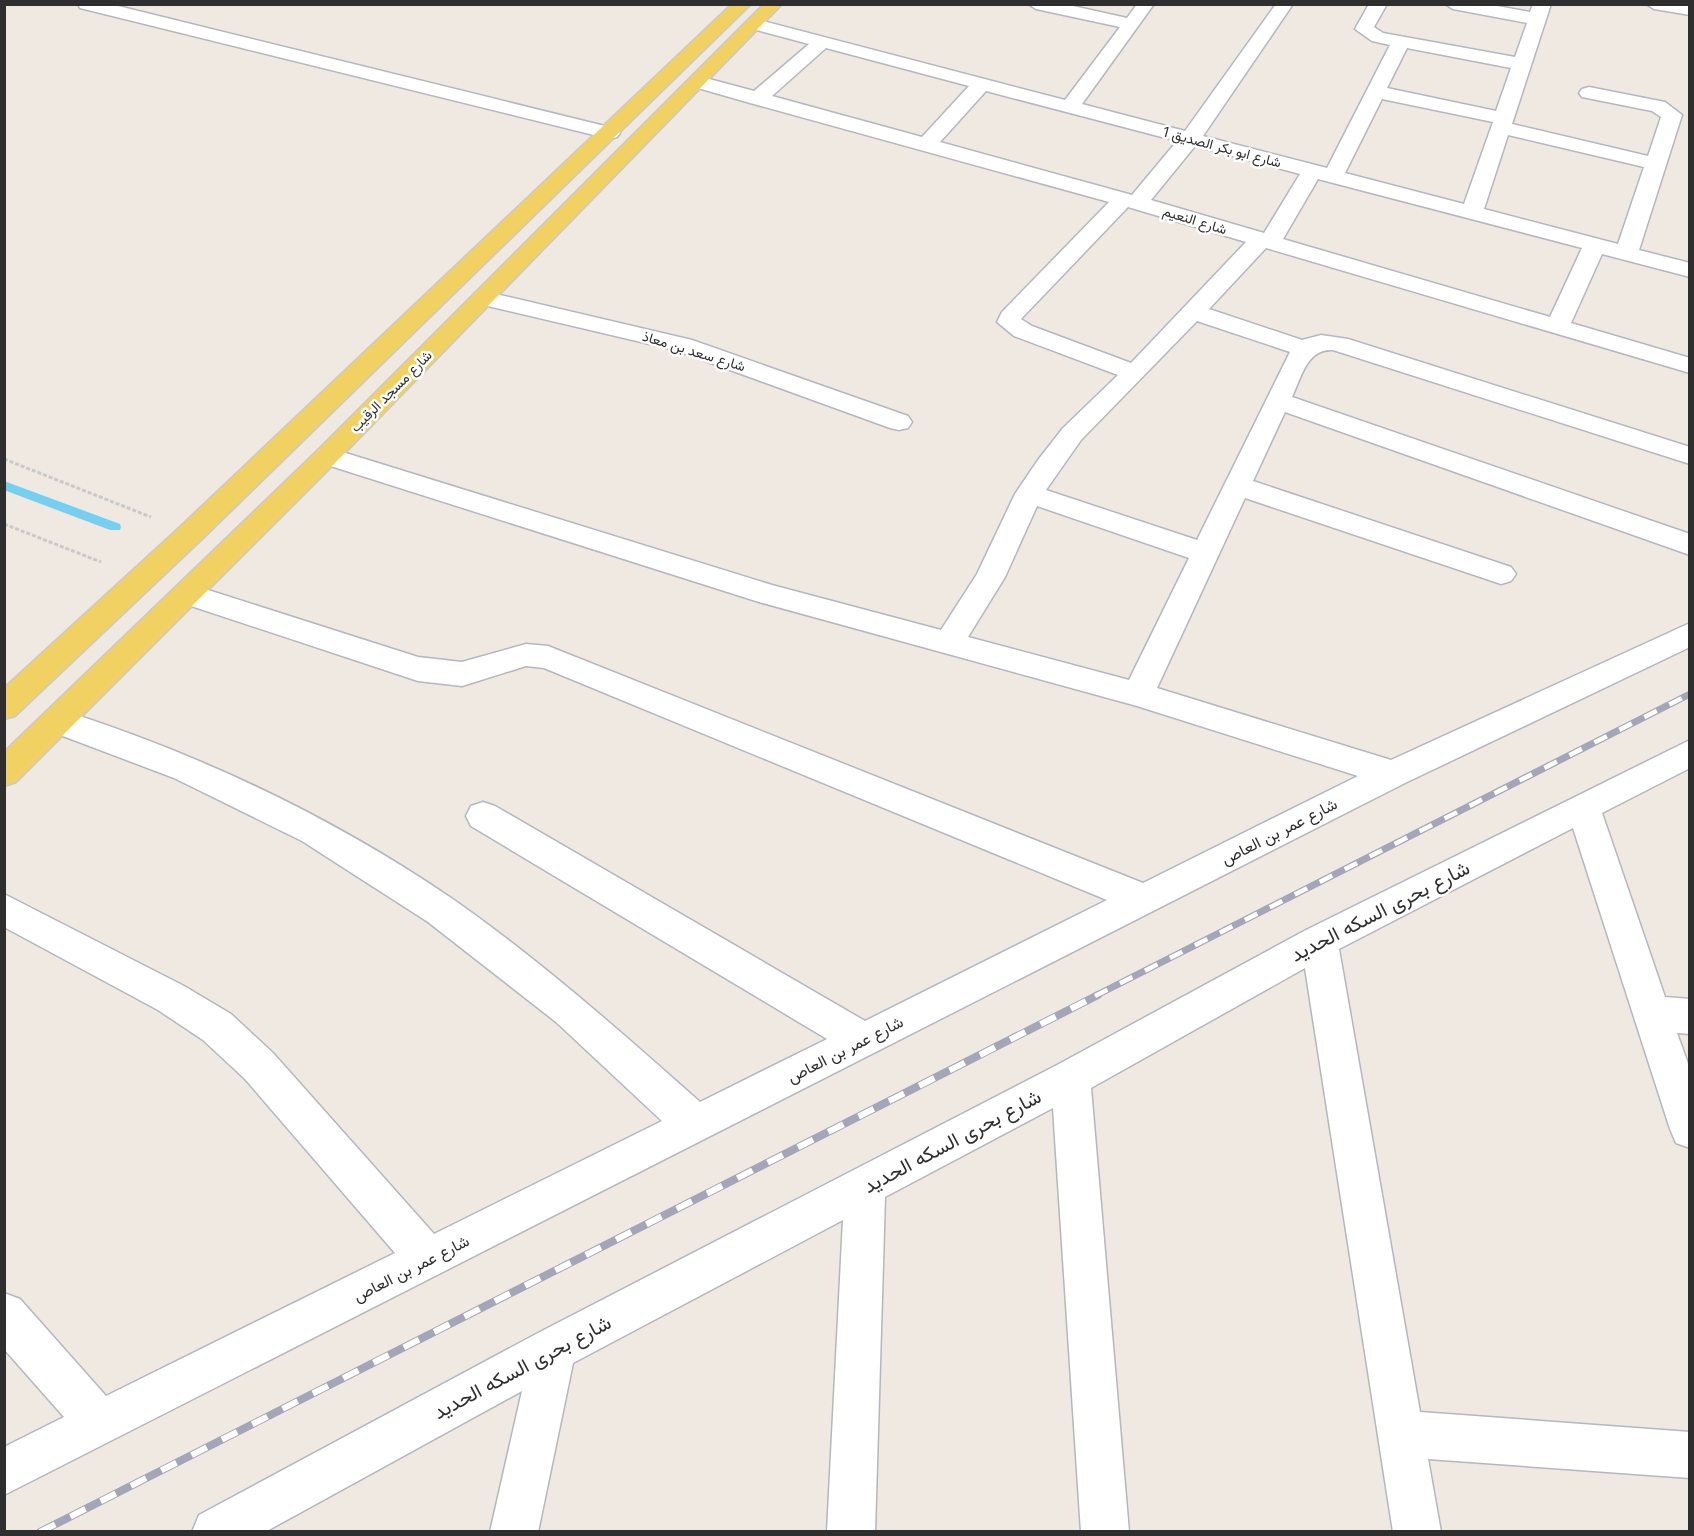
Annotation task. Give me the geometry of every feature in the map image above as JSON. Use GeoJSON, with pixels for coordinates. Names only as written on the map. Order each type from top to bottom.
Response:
{"type":"FeatureCollection","features":[{"type":"Feature","properties":{"kind":"main road","name":"شارع مسجد الرقيب"},"geometry":{"type":"LineString","coordinates":[[4,707],[191,533],[610,133],[749,14],[774,4]]}},
{"type":"Feature","properties":{"kind":"main road","name":"شارع مسجد الرقيب"},"geometry":{"type":"LineString","coordinates":[[4,773],[327,456],[698,82],[749,14]]}},
{"type":"Feature","properties":{"kind":"street"},"geometry":{"type":"LineString","coordinates":[[86,4],[109,7],[610,133]]}},
{"type":"Feature","properties":{"kind":"street"},"geometry":{"type":"LineString","coordinates":[[1036,4],[1131,24]]}},
{"type":"Feature","properties":{"kind":"street"},"geometry":{"type":"LineString","coordinates":[[1070,107],[1146,4]]}},
{"type":"Feature","properties":{"kind":"street"},"geometry":{"type":"LineString","coordinates":[[1135,373],[1023,331],[1009,322],[1010,317],[1131,201],[1190,139],[1285,4]]}},
{"type":"Feature","properties":{"kind":"street"},"geometry":{"type":"LineString","coordinates":[[1377,4],[1364,29],[1378,37],[1522,64]]}},
{"type":"Feature","properties":{"kind":"street"},"geometry":{"type":"LineString","coordinates":[[1453,4],[1540,12],[1472,213]]}},
{"type":"Feature","properties":{"kind":"street"},"geometry":{"type":"LineString","coordinates":[[1654,4],[1689,10]]}},
{"type":"Feature","properties":{"kind":"street","name":"شارع ابو بكر الصديق 1"},"geometry":{"type":"LineString","coordinates":[[749,14],[822,42],[1689,270]]}},
{"type":"Feature","properties":{"kind":"street"},"geometry":{"type":"LineString","coordinates":[[757,99],[822,42]]}},
{"type":"Feature","properties":{"kind":"street"},"geometry":{"type":"LineString","coordinates":[[949,642],[990,577],[1029,494],[1072,434],[1265,241],[1322,174],[1376,92],[1401,42]]}},
{"type":"Feature","properties":{"kind":"street","name":"شارع النعيم"},"geometry":{"type":"LineString","coordinates":[[698,82],[1131,201],[1557,327],[1688,362]]}},
{"type":"Feature","properties":{"kind":"street"},"geometry":{"type":"LineString","coordinates":[[925,146],[982,84]]}},
{"type":"Feature","properties":{"kind":"street"},"geometry":{"type":"LineString","coordinates":[[1376,92],[1656,164]]}},
{"type":"Feature","properties":{"kind":"street"},"geometry":{"type":"LineString","coordinates":[[1590,93],[1658,106],[1672,115],[1626,254]]}},
{"type":"Feature","properties":{"kind":"street"},"geometry":{"type":"LineString","coordinates":[[1557,327],[1595,245]]}},
{"type":"Feature","properties":{"kind":"street","name":"شارع سعد بن معاذ"},"geometry":{"type":"LineString","coordinates":[[483,298],[683,345],[899,422]]}},
{"type":"Feature","properties":{"kind":"street"},"geometry":{"type":"LineString","coordinates":[[1194,312],[1304,349]]}},
{"type":"Feature","properties":{"kind":"street"},"geometry":{"type":"LineString","coordinates":[[1138,694],[1304,349],[1313,343],[1339,344],[1689,456]]}},
{"type":"Feature","properties":{"kind":"street"},"geometry":{"type":"LineString","coordinates":[[1279,401],[1689,546]]}},
{"type":"Feature","properties":{"kind":"street"},"geometry":{"type":"LineString","coordinates":[[327,456],[769,595],[1138,694],[1393,774]]}},
{"type":"Feature","properties":{"kind":"street"},"geometry":{"type":"LineString","coordinates":[[1238,486],[1501,574]]}},
{"type":"Feature","properties":{"kind":"street"},"geometry":{"type":"LineString","coordinates":[[1029,494],[1206,554]]}},
{"type":"Feature","properties":{"kind":"street"},"geometry":{"type":"LineString","coordinates":[[186,594],[418,669],[462,674],[526,655],[548,657],[1143,899]]}},
{"type":"Feature","properties":{"kind":"street","name":"شارع عمر بن العاص"},"geometry":{"type":"LineString","coordinates":[[4,1472],[1393,774],[1689,634]]}},
{"type":"Feature","properties":{"kind":"street"},"geometry":{"type":"LineString","coordinates":[[57,721],[186,769],[314,831],[441,911],[568,1010],[696,1125]]}},
{"type":"Feature","properties":{"kind":"street","name":"شارع بحرى السكه الحديد"},"geometry":{"type":"LineString","coordinates":[[216,1532],[554,1349],[1071,1078],[1319,941],[1689,753]]}},
{"type":"Feature","properties":{"kind":"street"},"geometry":{"type":"LineString","coordinates":[[1583,807],[1689,1129]]}},
{"type":"Feature","properties":{"kind":"street"},"geometry":{"type":"LineString","coordinates":[[483,816],[863,1040]]}},
{"type":"Feature","properties":{"kind":"street"},"geometry":{"type":"LineString","coordinates":[[4,909],[171,998],[217,1027],[259,1066],[428,1259]]}},
{"type":"Feature","properties":{"kind":"street"},"geometry":{"type":"LineString","coordinates":[[1319,941],[1417,1532]]}},
{"type":"Feature","properties":{"kind":"street"},"geometry":{"type":"LineString","coordinates":[[1652,1014],[1689,1017]]}},
{"type":"Feature","properties":{"kind":"street"},"geometry":{"type":"LineString","coordinates":[[1071,1078],[1105,1532]]}},
{"type":"Feature","properties":{"kind":"street"},"geometry":{"type":"LineString","coordinates":[[851,1532],[865,1186]]}},
{"type":"Feature","properties":{"kind":"street"},"geometry":{"type":"LineString","coordinates":[[4,1315],[100,1424]]}},
{"type":"Feature","properties":{"kind":"street"},"geometry":{"type":"LineString","coordinates":[[514,1532],[554,1349]]}},
{"type":"Feature","properties":{"kind":"street"},"geometry":{"type":"LineString","coordinates":[[1400,1434],[1689,1455]]}},
{"type":"Feature","properties":{"kind":"path"},"geometry":{"type":"LineString","coordinates":[[4,459],[191,533]]}},
{"type":"Feature","properties":{"kind":"path"},"geometry":{"type":"LineString","coordinates":[[4,524],[143,578]]}},
{"type":"Feature","properties":{"kind":"waterway"},"geometry":{"type":"LineString","coordinates":[[4,485],[115,527]]}},
{"type":"Feature","properties":{"kind":"railway"},"geometry":{"type":"LineString","coordinates":[[1095,996],[1690,694]]}},
{"type":"Feature","properties":{"kind":"railway"},"geometry":{"type":"LineString","coordinates":[[40,1532],[1098,995]]}}]}
